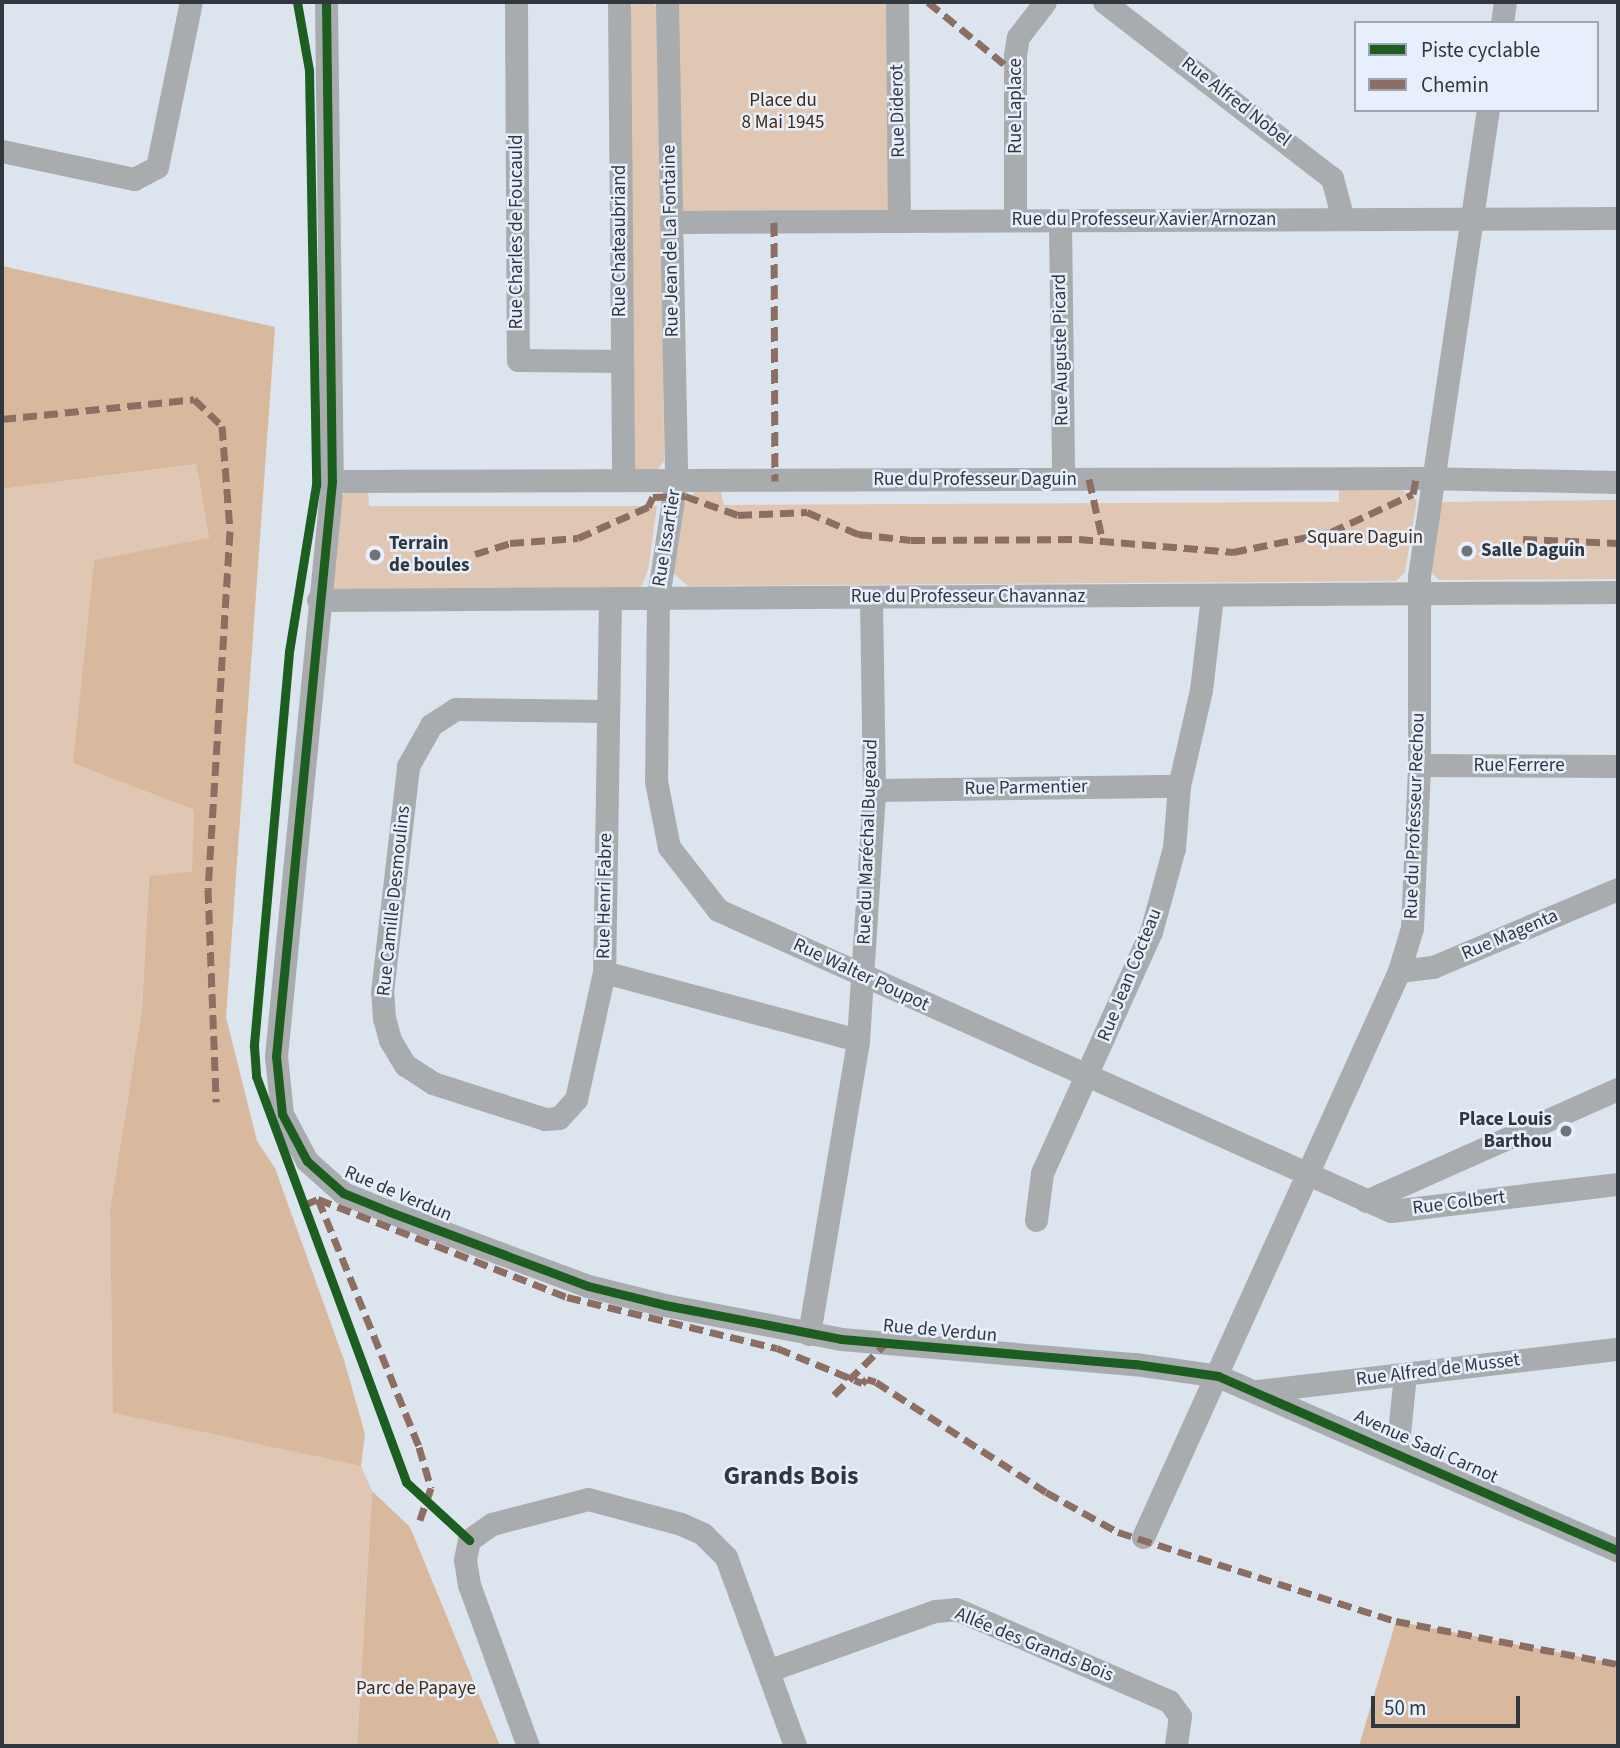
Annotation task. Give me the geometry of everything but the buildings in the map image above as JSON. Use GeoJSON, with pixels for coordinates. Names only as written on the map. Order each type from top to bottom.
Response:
{"type":"FeatureCollection","features":[{"type":"Feature","properties":{"kind":"street"},"geometry":{"type":"LineString","coordinates":[[2,151],[134,179],[157,167],[191,2]]}},
{"type":"Feature","properties":{"kind":"street","name":"Rue de Verdun"},"geometry":{"type":"LineString","coordinates":[[326,2],[332,481],[318,600],[276,1056],[282,1114],[307,1161],[343,1193],[588,1286],[809,1334],[1135,1364],[1218,1376]]}},
{"type":"Feature","properties":{"kind":"street","name":"Rue Charles de Foucauld"},"geometry":{"type":"LineString","coordinates":[[516,2],[518,360],[620,361]]}},
{"type":"Feature","properties":{"kind":"street","name":"Rue Chateaubriand"},"geometry":{"type":"LineString","coordinates":[[619,2],[623,480]]}},
{"type":"Feature","properties":{"kind":"street","name":"Rue Jean de La Fontaine"},"geometry":{"type":"LineString","coordinates":[[667,2],[676,480]]}},
{"type":"Feature","properties":{"kind":"street","name":"Rue Diderot"},"geometry":{"type":"LineString","coordinates":[[897,2],[899,221]]}},
{"type":"Feature","properties":{"kind":"street","name":"Rue Laplace"},"geometry":{"type":"LineString","coordinates":[[1016,220],[1015,55],[1018,37],[1045,2]]}},
{"type":"Feature","properties":{"kind":"street","name":"Rue Alfred Nobel"},"geometry":{"type":"LineString","coordinates":[[1104,2],[1332,178],[1343,219]]}},
{"type":"Feature","properties":{"kind":"street"},"geometry":{"type":"LineString","coordinates":[[1502,21],[1505,2]]}},
{"type":"Feature","properties":{"kind":"street","name":"Rue du Professeur Rechou"},"geometry":{"type":"LineString","coordinates":[[1143,1537],[1399,971],[1412,928],[1419,765],[1418,593],[1488,112]]}},
{"type":"Feature","properties":{"kind":"street","name":"Rue du Professeur Xavier Arnozan"},"geometry":{"type":"LineString","coordinates":[[671,222],[1618,218]]}},
{"type":"Feature","properties":{"kind":"street","name":"Rue Auguste Picard"},"geometry":{"type":"LineString","coordinates":[[1060,220],[1063,479]]}},
{"type":"Feature","properties":{"kind":"street","name":"Rue du Professeur Daguin"},"geometry":{"type":"LineString","coordinates":[[332,481],[1433,478],[1618,482]]}},
{"type":"Feature","properties":{"kind":"street","name":"Rue Issartier"},"geometry":{"type":"LineString","coordinates":[[658,597],[676,480]]}},
{"type":"Feature","properties":{"kind":"street","name":"Rue du Professeur Chavannaz"},"geometry":{"type":"LineString","coordinates":[[318,600],[1618,592]]}},
{"type":"Feature","properties":{"kind":"street","name":"Rue Jean Cocteau"},"geometry":{"type":"LineString","coordinates":[[1036,1220],[1042,1173],[1088,1078],[1151,932],[1174,848],[1178,786],[1200,690],[1212,596]]}},
{"type":"Feature","properties":{"kind":"street","name":"Rue Walter Poupot"},"geometry":{"type":"LineString","coordinates":[[658,597],[656,781],[669,847],[718,909],[863,977],[1306,1175]]}},
{"type":"Feature","properties":{"kind":"street","name":"Rue du Maréchal Bugeaud"},"geometry":{"type":"LineString","coordinates":[[809,1334],[858,1040],[874,790],[871,598]]}},
{"type":"Feature","properties":{"kind":"street","name":"Rue Henri Fabre"},"geometry":{"type":"LineString","coordinates":[[610,599],[604,972],[858,1040]]}},
{"type":"Feature","properties":{"kind":"street","name":"Rue Camille Desmoulins"},"geometry":{"type":"LineString","coordinates":[[604,972],[576,1099],[558,1118],[545,1119],[433,1083],[405,1065],[390,1040],[384,1017],[382,992],[408,765],[431,725],[456,709],[608,712]]}},
{"type":"Feature","properties":{"kind":"street","name":"Rue Ferrere"},"geometry":{"type":"LineString","coordinates":[[1419,765],[1618,766]]}},
{"type":"Feature","properties":{"kind":"street","name":"Rue Parmentier"},"geometry":{"type":"LineString","coordinates":[[874,790],[1178,786]]}},
{"type":"Feature","properties":{"kind":"street","name":"Rue Magenta"},"geometry":{"type":"LineString","coordinates":[[1399,971],[1433,967],[1618,889]]}},
{"type":"Feature","properties":{"kind":"street"},"geometry":{"type":"LineString","coordinates":[[1366,1200],[1618,1089]]}},
{"type":"Feature","properties":{"kind":"street","name":"Rue Colbert"},"geometry":{"type":"LineString","coordinates":[[1306,1175],[1391,1211],[1618,1184]]}},
{"type":"Feature","properties":{"kind":"street","name":"Rue Alfred de Musset"},"geometry":{"type":"LineString","coordinates":[[1258,1391],[1618,1349]]}},
{"type":"Feature","properties":{"kind":"street"},"geometry":{"type":"LineString","coordinates":[[1397,1453],[1405,1374]]}},
{"type":"Feature","properties":{"kind":"street","name":"Avenue Sadi Carnot"},"geometry":{"type":"LineString","coordinates":[[1218,1376],[1258,1391],[1618,1551]]}},
{"type":"Feature","properties":{"kind":"street"},"geometry":{"type":"LineString","coordinates":[[528,1746],[469,1585],[465,1560],[469,1540],[492,1524],[588,1499],[681,1524],[703,1534],[726,1557],[770,1670],[795,1746]]}},
{"type":"Feature","properties":{"kind":"street","name":"Allée des Grands Bois"},"geometry":{"type":"LineString","coordinates":[[770,1670],[935,1611],[956,1609],[1169,1701],[1180,1716],[1176,1746]]}},
{"type":"Feature","properties":{"kind":"green space"},"geometry":{"type":"Polygon","coordinates":[[[635,2],[653,2],[661,15],[664,461],[657,470],[634,469],[627,11],[635,2]]]}},
{"type":"Feature","properties":{"kind":"green space","name":"Place du 8 Mai 1945"},"geometry":{"type":"Polygon","coordinates":[[[667,2],[897,2],[897,222],[667,222],[667,2]]]}},
{"type":"Feature","properties":{"kind":"green space"},"geometry":{"type":"Polygon","coordinates":[[[2,266],[275,327],[226,1017],[257,1141],[275,1168],[344,1360],[365,1434],[361,1466],[113,1413],[110,1210],[142,1009],[149,876],[192,871],[194,810],[73,763],[94,560],[209,538],[196,464],[2,489],[2,266]]]}},
{"type":"Feature","properties":{"kind":"green space"},"geometry":{"type":"Polygon","coordinates":[[[196,464],[209,539],[94,560],[74,763],[194,810],[193,871],[149,876],[142,1009],[110,1210],[114,1413],[361,1466],[372,1491],[357,1746],[2,1746],[2,489],[196,464]]]}},
{"type":"Feature","properties":{"kind":"green space"},"geometry":{"type":"Polygon","coordinates":[[[351,489],[368,489],[369,506],[657,506],[648,571],[640,589],[329,589],[338,499],[351,489]]]}},
{"type":"Feature","properties":{"kind":"green space","name":"Square Daguin"},"geometry":{"type":"Polygon","coordinates":[[[1339,489],[1400,489],[1417,500],[1405,572],[1396,581],[688,586],[672,572],[683,505],[695,492],[721,492],[724,505],[1339,502],[1339,489]]]}},
{"type":"Feature","properties":{"kind":"green space"},"geometry":{"type":"Polygon","coordinates":[[[1618,500],[1618,579],[1439,580],[1429,570],[1441,502],[1618,500]]]}},
{"type":"Feature","properties":{"kind":"green space","name":"Parc de Papaye"},"geometry":{"type":"Polygon","coordinates":[[[372,1491],[410,1527],[500,1746],[357,1746],[372,1491]]]}},
{"type":"Feature","properties":{"kind":"green space"},"geometry":{"type":"Polygon","coordinates":[[[1396,1621],[1618,1664],[1618,1746],[1359,1746],[1396,1621]]]}},
{"type":"Feature","properties":{"kind":"marked path"},"geometry":{"type":"LineString","coordinates":[[928,2],[1015,73]]}},
{"type":"Feature","properties":{"kind":"marked path"},"geometry":{"type":"LineString","coordinates":[[774,222],[775,481]]}},
{"type":"Feature","properties":{"kind":"marked path"},"geometry":{"type":"LineString","coordinates":[[2,419],[194,399],[222,426],[230,531],[208,889],[216,1102]]}},
{"type":"Feature","properties":{"kind":"marked path"},"geometry":{"type":"LineString","coordinates":[[475,554],[510,543],[578,538],[648,507],[653,497],[685,496],[738,515],[807,512],[858,534],[911,540],[1079,539],[1233,552],[1331,532],[1413,494],[1416,478]]}},
{"type":"Feature","properties":{"kind":"marked path"},"geometry":{"type":"LineString","coordinates":[[1089,479],[1103,542]]}},
{"type":"Feature","properties":{"kind":"marked path"},"geometry":{"type":"LineString","coordinates":[[1523,539],[1618,543]]}},
{"type":"Feature","properties":{"kind":"marked path"},"geometry":{"type":"LineString","coordinates":[[318,1199],[419,1447],[431,1488],[420,1520]]}},
{"type":"Feature","properties":{"kind":"marked path"},"geometry":{"type":"LineString","coordinates":[[304,1205],[318,1199],[567,1297],[777,1348],[862,1383],[867,1379],[876,1382],[1046,1492],[1118,1532],[1396,1621],[1618,1664]]}},
{"type":"Feature","properties":{"kind":"marked path"},"geometry":{"type":"LineString","coordinates":[[834,1395],[886,1343]]}},
{"type":"Feature","properties":{"kind":"cycle path"},"geometry":{"type":"LineString","coordinates":[[297,2],[309,70],[316,485],[289,652],[254,1046],[256,1076],[406,1482],[469,1540]]}},
{"type":"Feature","properties":{"kind":"cycle path"},"geometry":{"type":"LineString","coordinates":[[326,2],[332,481],[276,1056],[282,1114],[307,1161],[343,1193],[390,1212],[588,1286],[665,1305],[841,1339],[1135,1364],[1218,1376],[1618,1551]]}},
{"type":"Feature","properties":{"kind":"place","name":"Salle Daguin"},"geometry":{"type":"Point","coordinates":[1467,551]}},
{"type":"Feature","properties":{"kind":"place","name":"Terrain de boules"},"geometry":{"type":"Point","coordinates":[375,555]}},
{"type":"Feature","properties":{"kind":"place","name":"Place Louis Barthou"},"geometry":{"type":"Point","coordinates":[1566,1131]}},
{"type":"Feature","properties":{"kind":"district","name":"Grands Bois"},"geometry":{"type":"Point","coordinates":[791,1476]}}]}
